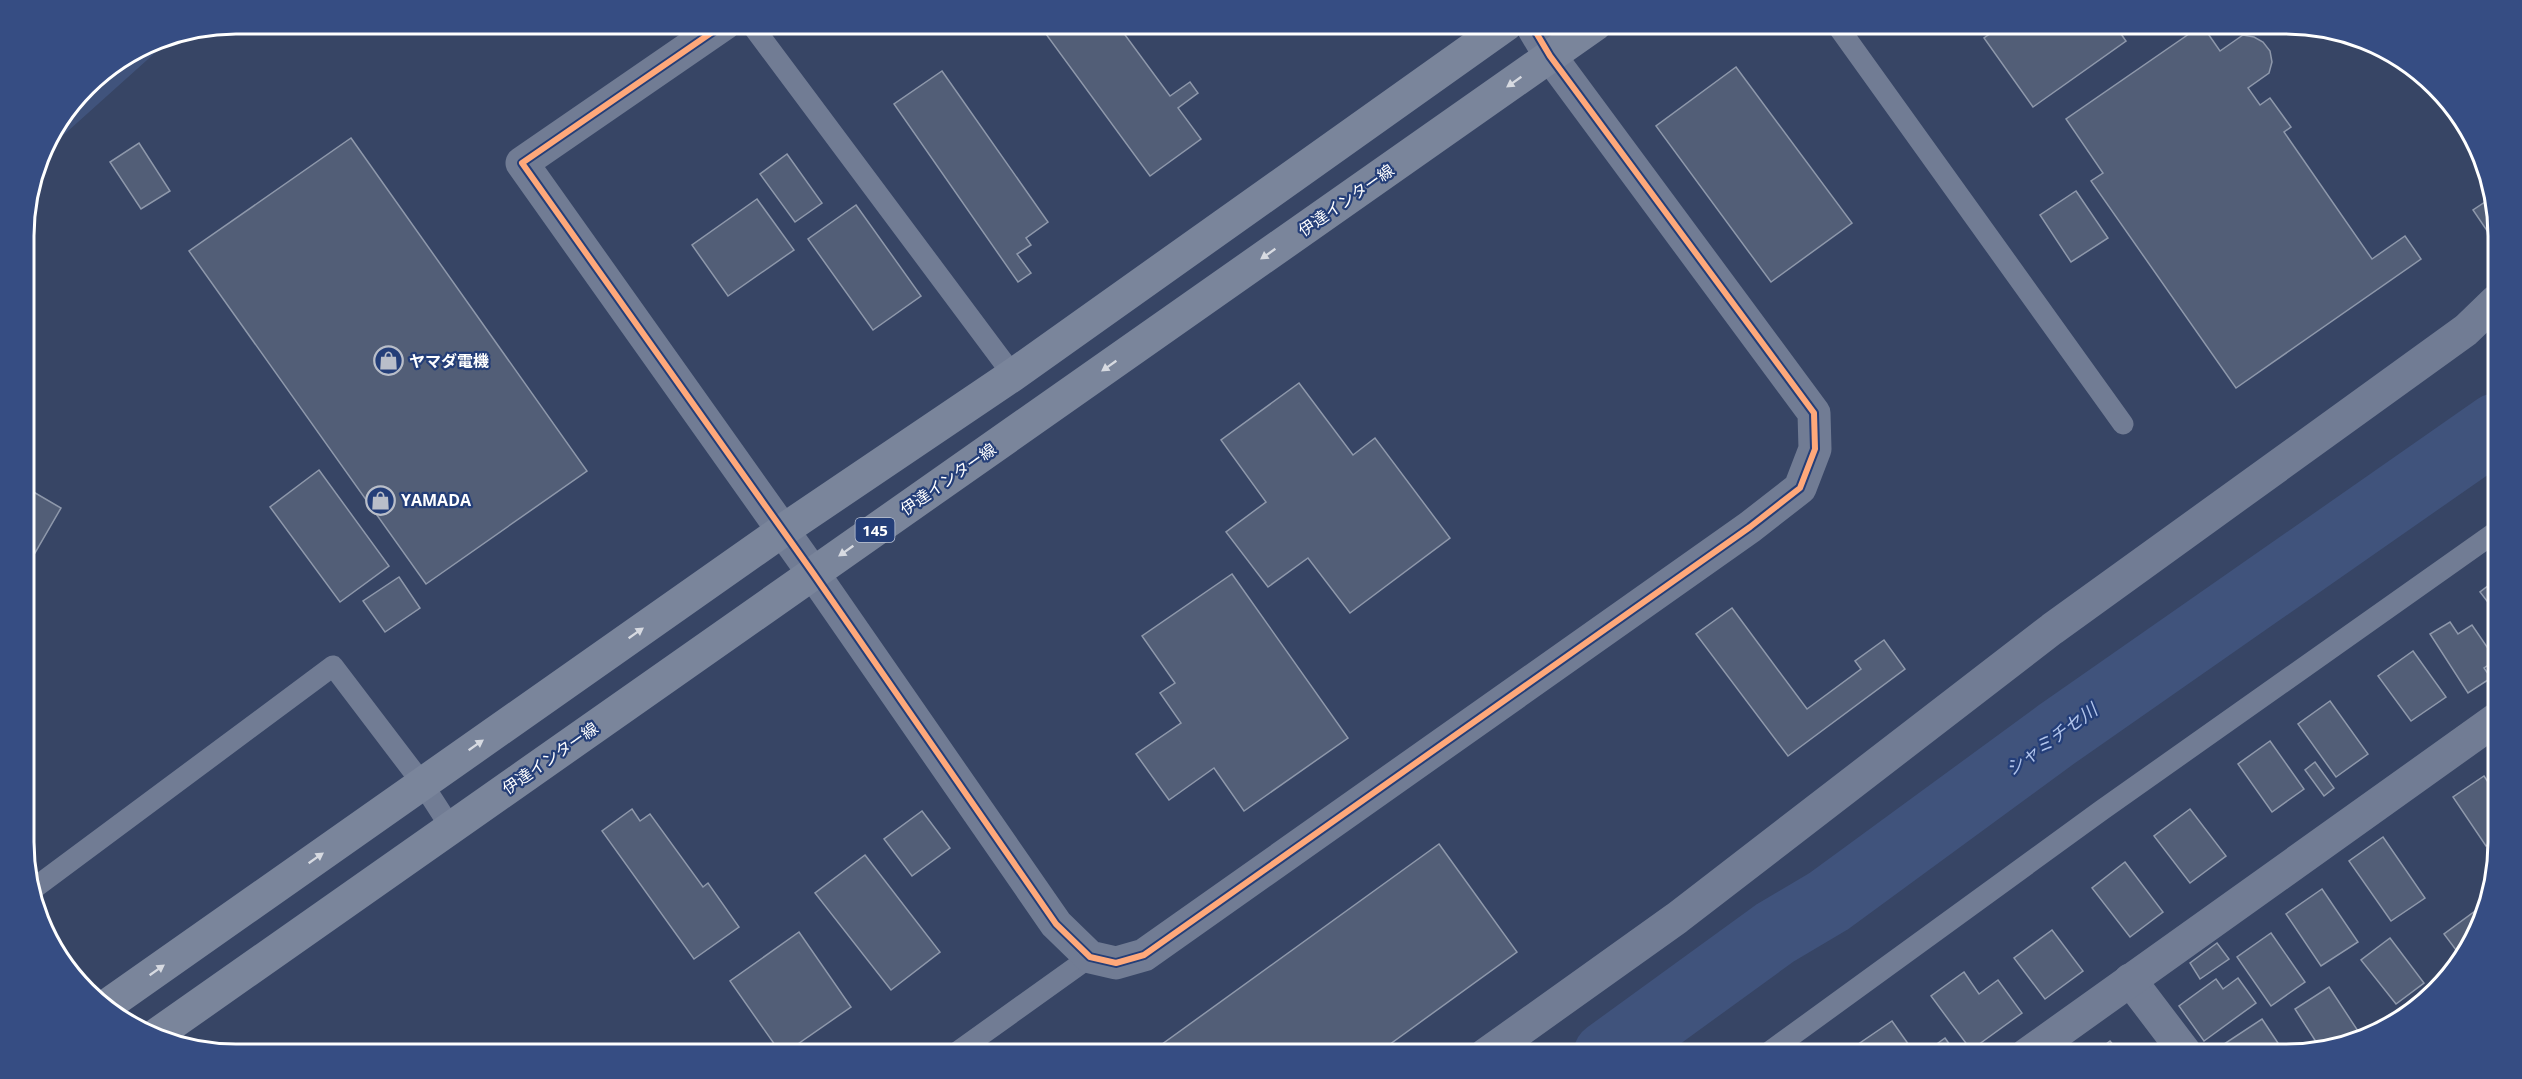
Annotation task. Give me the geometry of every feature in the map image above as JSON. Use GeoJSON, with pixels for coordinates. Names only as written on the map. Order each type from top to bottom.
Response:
{"type":"FeatureCollection","features":[{"type":"Feature","properties":{"kind":"main road"},"geometry":{"type":"LineString","coordinates":[[112,1002],[782,531],[1013,375],[1493,34]]}},
{"type":"Feature","properties":{"kind":"main road","name":"伊達インター線"},"geometry":{"type":"LineString","coordinates":[[162,1030],[1582,34]]}},
{"type":"Feature","properties":{"kind":"street"},"geometry":{"type":"LineString","coordinates":[[709,34],[522,163],[813,573],[1056,924],[1090,957],[1116,963],[1144,955],[1750,527],[1800,488],[1815,449],[1814,413],[1550,56],[1537,34]]}},
{"type":"Feature","properties":{"kind":"street"},"geometry":{"type":"LineString","coordinates":[[1500,1044],[1677,918],[2052,629],[2466,330],[2488,309]]}},
{"type":"Feature","properties":{"kind":"street"},"geometry":{"type":"LineString","coordinates":[[2041,1044],[2488,725]]}},
{"type":"Feature","properties":{"kind":"street"},"geometry":{"type":"LineString","coordinates":[[2130,980],[2179,1044]]}},
{"type":"Feature","properties":{"kind":"lane"},"geometry":{"type":"LineString","coordinates":[[758,34],[1013,375]]}},
{"type":"Feature","properties":{"kind":"lane"},"geometry":{"type":"LineString","coordinates":[[1843,34],[2123,424]]}},
{"type":"Feature","properties":{"kind":"lane"},"geometry":{"type":"LineString","coordinates":[[1780,1044],[2102,810],[2488,537]]}},
{"type":"Feature","properties":{"kind":"lane"},"geometry":{"type":"LineString","coordinates":[[39,885],[333,666],[422,783],[451,828]]}},
{"type":"Feature","properties":{"kind":"lane"},"geometry":{"type":"LineString","coordinates":[[967,1045],[1090,957]]}},
{"type":"Feature","properties":{"kind":"building"},"geometry":{"type":"Polygon","coordinates":[[[1046,34],[1124,34],[1170,96],[1190,82],[1198,93],[1178,108],[1201,139],[1150,176],[1046,34]]]}},
{"type":"Feature","properties":{"kind":"building"},"geometry":{"type":"Polygon","coordinates":[[[1990,34],[2121,34],[2126,41],[2033,107],[1984,38],[1990,34]]]}},
{"type":"Feature","properties":{"kind":"building"},"geometry":{"type":"Polygon","coordinates":[[[2189,34],[2208,34],[2220,51],[2243,35],[2254,37],[2263,42],[2270,51],[2272,62],[2269,73],[2248,88],[2260,105],[2270,98],[2291,127],[2284,132],[2372,259],[2405,236],[2421,259],[2236,388],[2091,181],[2103,173],[2066,119],[2189,34]]]}},
{"type":"Feature","properties":{"kind":"building"},"geometry":{"type":"Polygon","coordinates":[[[1736,67],[1852,223],[1771,282],[1656,126],[1736,67]]]}},
{"type":"Feature","properties":{"kind":"building"},"geometry":{"type":"Polygon","coordinates":[[[942,71],[1048,222],[1026,238],[1031,245],[1017,254],[1031,273],[1018,282],[894,104],[942,71]]]}},
{"type":"Feature","properties":{"kind":"building","name":"ヤマダ電機"},"geometry":{"type":"Polygon","coordinates":[[[351,138],[587,471],[426,584],[189,251],[351,138]]]}},
{"type":"Feature","properties":{"kind":"building"},"geometry":{"type":"Polygon","coordinates":[[[139,143],[170,191],[141,209],[110,162],[139,143]]]}},
{"type":"Feature","properties":{"kind":"building"},"geometry":{"type":"Polygon","coordinates":[[[787,154],[822,203],[795,222],[760,174],[787,154]]]}},
{"type":"Feature","properties":{"kind":"building"},"geometry":{"type":"Polygon","coordinates":[[[2076,191],[2108,238],[2071,262],[2040,215],[2076,191]]]}},
{"type":"Feature","properties":{"kind":"building"},"geometry":{"type":"Polygon","coordinates":[[[757,199],[794,250],[728,296],[692,245],[757,199]]]}},
{"type":"Feature","properties":{"kind":"building"},"geometry":{"type":"Polygon","coordinates":[[[2485,202],[2488,232],[2473,210],[2485,202]]]}},
{"type":"Feature","properties":{"kind":"building"},"geometry":{"type":"Polygon","coordinates":[[[856,205],[921,296],[873,330],[808,239],[856,205]]]}},
{"type":"Feature","properties":{"kind":"building"},"geometry":{"type":"Polygon","coordinates":[[[1299,383],[1353,455],[1375,438],[1450,538],[1350,613],[1308,558],[1268,587],[1226,532],[1266,502],[1221,440],[1299,383]]]}},
{"type":"Feature","properties":{"kind":"building"},"geometry":{"type":"Polygon","coordinates":[[[319,470],[389,566],[340,602],[270,507],[319,470]]]}},
{"type":"Feature","properties":{"kind":"building"},"geometry":{"type":"Polygon","coordinates":[[[35,493],[61,508],[34,553],[35,493]]]}},
{"type":"Feature","properties":{"kind":"building"},"geometry":{"type":"Polygon","coordinates":[[[1232,574],[1348,738],[1244,811],[1214,768],[1169,800],[1136,754],[1181,723],[1160,693],[1175,683],[1142,636],[1232,574]]]}},
{"type":"Feature","properties":{"kind":"building"},"geometry":{"type":"Polygon","coordinates":[[[399,577],[420,608],[385,632],[363,601],[399,577]]]}},
{"type":"Feature","properties":{"kind":"building"},"geometry":{"type":"Polygon","coordinates":[[[2488,586],[2488,602],[2480,592],[2488,586]]]}},
{"type":"Feature","properties":{"kind":"building"},"geometry":{"type":"Polygon","coordinates":[[[1732,608],[1807,709],[1861,669],[1855,661],[1884,640],[1905,669],[1788,756],[1696,634],[1732,608]]]}},
{"type":"Feature","properties":{"kind":"building"},"geometry":{"type":"Polygon","coordinates":[[[2450,622],[2458,634],[2472,625],[2488,648],[2488,665],[2484,668],[2488,674],[2488,680],[2468,693],[2430,634],[2450,622]]]}},
{"type":"Feature","properties":{"kind":"building"},"geometry":{"type":"Polygon","coordinates":[[[2413,651],[2446,697],[2411,721],[2378,676],[2413,651]]]}},
{"type":"Feature","properties":{"kind":"building"},"geometry":{"type":"Polygon","coordinates":[[[2330,701],[2368,754],[2336,777],[2298,724],[2330,701]]]}},
{"type":"Feature","properties":{"kind":"building"},"geometry":{"type":"Polygon","coordinates":[[[2270,741],[2304,789],[2272,812],[2238,764],[2270,741]]]}},
{"type":"Feature","properties":{"kind":"building"},"geometry":{"type":"Polygon","coordinates":[[[2315,762],[2334,788],[2324,796],[2305,770],[2315,762]]]}},
{"type":"Feature","properties":{"kind":"building"},"geometry":{"type":"Polygon","coordinates":[[[2484,776],[2488,782],[2488,845],[2486,846],[2453,797],[2484,776]]]}},
{"type":"Feature","properties":{"kind":"building"},"geometry":{"type":"Polygon","coordinates":[[[632,809],[640,821],[650,814],[703,887],[708,883],[739,927],[694,959],[602,831],[632,809]]]}},
{"type":"Feature","properties":{"kind":"building"},"geometry":{"type":"Polygon","coordinates":[[[2190,809],[2226,856],[2190,883],[2154,836],[2190,809]]]}},
{"type":"Feature","properties":{"kind":"building"},"geometry":{"type":"Polygon","coordinates":[[[922,811],[950,848],[912,876],[884,839],[922,811]]]}},
{"type":"Feature","properties":{"kind":"building"},"geometry":{"type":"Polygon","coordinates":[[[2383,837],[2425,898],[2391,921],[2349,861],[2383,837]]]}},
{"type":"Feature","properties":{"kind":"building"},"geometry":{"type":"Polygon","coordinates":[[[1439,844],[1517,952],[1390,1044],[1161,1045],[1439,844]]]}},
{"type":"Feature","properties":{"kind":"building"},"geometry":{"type":"Polygon","coordinates":[[[865,855],[940,952],[891,990],[815,893],[865,855]]]}},
{"type":"Feature","properties":{"kind":"building"},"geometry":{"type":"Polygon","coordinates":[[[2125,862],[2163,912],[2130,937],[2092,888],[2125,862]]]}},
{"type":"Feature","properties":{"kind":"building"},"geometry":{"type":"Polygon","coordinates":[[[2322,889],[2358,942],[2321,966],[2286,914],[2322,889]]]}},
{"type":"Feature","properties":{"kind":"building"},"geometry":{"type":"Polygon","coordinates":[[[2476,911],[2456,950],[2444,934],[2476,911]]]}},
{"type":"Feature","properties":{"kind":"building"},"geometry":{"type":"Polygon","coordinates":[[[2052,930],[2083,971],[2045,999],[2014,958],[2052,930]]]}},
{"type":"Feature","properties":{"kind":"building"},"geometry":{"type":"Polygon","coordinates":[[[799,932],[851,1007],[797,1045],[775,1045],[730,981],[799,932]]]}},
{"type":"Feature","properties":{"kind":"building"},"geometry":{"type":"Polygon","coordinates":[[[2271,933],[2305,982],[2271,1006],[2237,957],[2271,933]]]}},
{"type":"Feature","properties":{"kind":"building"},"geometry":{"type":"Polygon","coordinates":[[[2390,938],[2424,983],[2396,1004],[2361,960],[2390,938]]]}},
{"type":"Feature","properties":{"kind":"building"},"geometry":{"type":"Polygon","coordinates":[[[2217,943],[2229,959],[2200,979],[2190,963],[2217,943]]]}},
{"type":"Feature","properties":{"kind":"building"},"geometry":{"type":"Polygon","coordinates":[[[1964,972],[1979,994],[1998,980],[2022,1013],[1979,1044],[1967,1044],[1931,996],[1964,972]]]}},
{"type":"Feature","properties":{"kind":"building"},"geometry":{"type":"Polygon","coordinates":[[[2238,978],[2256,1003],[2204,1041],[2179,1006],[2216,979],[2223,989],[2238,978]]]}},
{"type":"Feature","properties":{"kind":"building"},"geometry":{"type":"Polygon","coordinates":[[[2329,987],[2358,1031],[2316,1042],[2295,1009],[2329,987]]]}},
{"type":"Feature","properties":{"kind":"building"},"geometry":{"type":"Polygon","coordinates":[[[2262,1019],[2279,1044],[2224,1044],[2262,1019]]]}},
{"type":"Feature","properties":{"kind":"building"},"geometry":{"type":"Polygon","coordinates":[[[1892,1021],[1908,1044],[1858,1044],[1892,1021]]]}},
{"type":"Feature","properties":{"kind":"building"},"geometry":{"type":"Polygon","coordinates":[[[1945,1038],[1949,1044],[1937,1044],[1945,1038]]]}},
{"type":"Feature","properties":{"kind":"waterway"},"geometry":{"type":"LineString","coordinates":[[70,122],[142,58]]}},
{"type":"Feature","properties":{"kind":"waterway","name":"シャミチセ川"},"geometry":{"type":"LineString","coordinates":[[1622,1044],[1775,933],[1829,901],[2057,734],[2488,433]]}},
{"type":"Feature","properties":{"kind":"cycle path"},"geometry":{"type":"LineString","coordinates":[[709,34],[522,163],[813,573],[1056,924],[1090,957],[1116,963],[1144,955],[1750,527],[1800,488],[1815,449],[1814,413],[1550,56],[1537,34]]}},
{"type":"Feature","properties":{"kind":"place","name":"ヤマダ電機"},"geometry":{"type":"Point","coordinates":[388,361]}},
{"type":"Feature","properties":{"kind":"place","name":"YAMADA"},"geometry":{"type":"Point","coordinates":[380,500]}}]}
